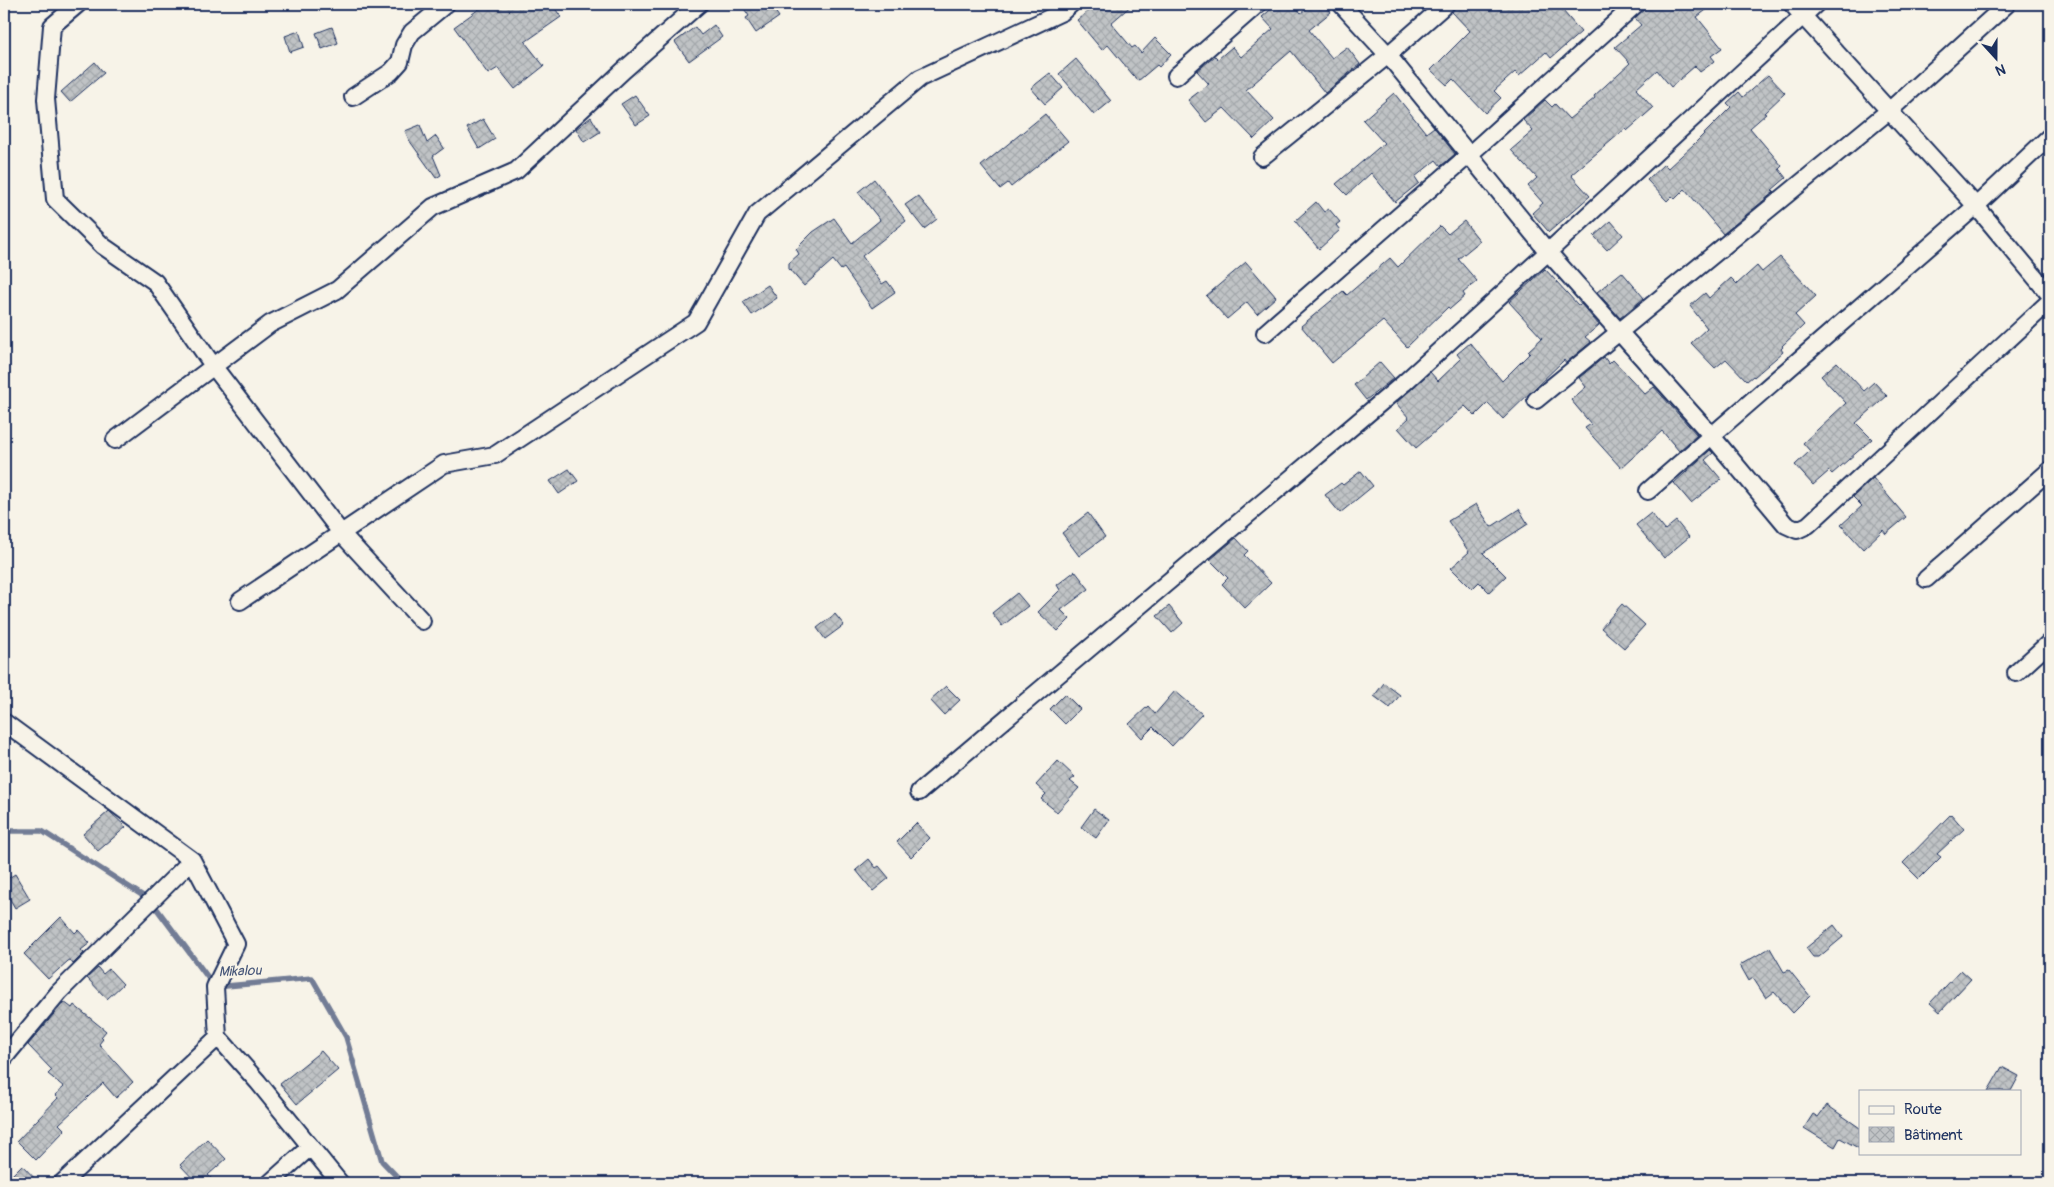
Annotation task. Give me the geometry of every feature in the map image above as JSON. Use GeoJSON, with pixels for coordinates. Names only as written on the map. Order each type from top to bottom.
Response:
{"type":"FeatureCollection","features":[{"type":"Feature","properties":{"kind":"street"},"geometry":{"type":"LineString","coordinates":[[78,4],[52,26],[46,99],[55,199],[103,246],[155,282],[214,367],[342,534],[422,621]]}},
{"type":"Feature","properties":{"kind":"street"},"geometry":{"type":"LineString","coordinates":[[353,98],[391,72],[400,62],[404,45],[412,32],[446,4]]}},
{"type":"Feature","properties":{"kind":"street"},"geometry":{"type":"LineString","coordinates":[[115,440],[270,324],[337,290],[433,208],[516,171],[624,70],[699,4]]}},
{"type":"Feature","properties":{"kind":"street"},"geometry":{"type":"LineString","coordinates":[[240,601],[444,464],[495,454],[696,322],[757,214],[920,78],[1062,12],[1071,4]]}},
{"type":"Feature","properties":{"kind":"street"},"geometry":{"type":"LineString","coordinates":[[1176,76],[1258,4]]}},
{"type":"Feature","properties":{"kind":"street"},"geometry":{"type":"LineString","coordinates":[[1340,4],[1388,55],[1548,252],[1711,435],[1786,525],[1797,530],[1808,525],[2050,301]]}},
{"type":"Feature","properties":{"kind":"street"},"geometry":{"type":"LineString","coordinates":[[1262,157],[1388,55],[1446,4]]}},
{"type":"Feature","properties":{"kind":"street"},"geometry":{"type":"LineString","coordinates":[[1265,333],[1470,154],[1636,4]]}},
{"type":"Feature","properties":{"kind":"street"},"geometry":{"type":"LineString","coordinates":[[919,792],[1404,383],[1548,252],[1797,10],[1816,4]]}},
{"type":"Feature","properties":{"kind":"street"},"geometry":{"type":"LineString","coordinates":[[1536,400],[1890,110],[2007,4]]}},
{"type":"Feature","properties":{"kind":"street"},"geometry":{"type":"LineString","coordinates":[[1797,10],[1976,206],[2050,295]]}},
{"type":"Feature","properties":{"kind":"street"},"geometry":{"type":"LineString","coordinates":[[1648,491],[1976,206],[2050,136]]}},
{"type":"Feature","properties":{"kind":"street"},"geometry":{"type":"LineString","coordinates":[[1926,580],[2050,470]]}},
{"type":"Feature","properties":{"kind":"street"},"geometry":{"type":"LineString","coordinates":[[2016,673],[2050,642]]}},
{"type":"Feature","properties":{"kind":"street"},"geometry":{"type":"LineString","coordinates":[[4,722],[192,860],[236,944],[215,987],[218,1037],[258,1082],[340,1183]]}},
{"type":"Feature","properties":{"kind":"street"},"geometry":{"type":"LineString","coordinates":[[4,1058],[59,992],[192,860]]}},
{"type":"Feature","properties":{"kind":"street"},"geometry":{"type":"LineString","coordinates":[[62,1183],[218,1037]]}},
{"type":"Feature","properties":{"kind":"street"},"geometry":{"type":"LineString","coordinates":[[270,1183],[310,1147]]}},
{"type":"Feature","properties":{"kind":"building"},"geometry":{"type":"Polygon","coordinates":[[[486,4],[552,4],[561,17],[525,42],[544,66],[515,89],[498,68],[488,74],[454,27],[486,4]]]}},
{"type":"Feature","properties":{"kind":"building"},"geometry":{"type":"Polygon","coordinates":[[[741,4],[770,4],[779,17],[756,33],[746,18],[749,16],[741,4]]]}},
{"type":"Feature","properties":{"kind":"building"},"geometry":{"type":"Polygon","coordinates":[[[1097,4],[1133,4],[1111,23],[1132,48],[1135,46],[1141,53],[1155,38],[1171,54],[1159,67],[1157,65],[1138,81],[1108,45],[1102,50],[1077,20],[1097,4]]]}},
{"type":"Feature","properties":{"kind":"building"},"geometry":{"type":"Polygon","coordinates":[[[1277,4],[1293,4],[1301,13],[1312,4],[1324,4],[1331,12],[1309,30],[1332,58],[1347,47],[1360,64],[1325,93],[1291,51],[1246,90],[1274,120],[1254,139],[1224,108],[1206,122],[1188,100],[1209,84],[1197,71],[1215,56],[1218,59],[1232,47],[1241,57],[1273,29],[1262,17],[1277,4]]]}},
{"type":"Feature","properties":{"kind":"building"},"geometry":{"type":"Polygon","coordinates":[[[1456,4],[1557,4],[1581,32],[1551,58],[1546,52],[1519,76],[1515,72],[1494,91],[1501,98],[1485,113],[1453,79],[1447,85],[1431,70],[1470,31],[1452,12],[1456,4]]]}},
{"type":"Feature","properties":{"kind":"building"},"geometry":{"type":"Polygon","coordinates":[[[1648,4],[1714,4],[1697,17],[1722,48],[1711,56],[1715,61],[1700,72],[1695,66],[1671,87],[1657,70],[1636,89],[1653,108],[1571,175],[1590,196],[1549,232],[1532,213],[1543,203],[1528,186],[1537,178],[1511,150],[1533,131],[1523,120],[1545,100],[1552,107],[1555,104],[1569,119],[1595,98],[1594,96],[1630,63],[1615,47],[1641,25],[1635,18],[1648,4]]]}},
{"type":"Feature","properties":{"kind":"building"},"geometry":{"type":"Polygon","coordinates":[[[714,25],[722,37],[689,61],[675,42],[695,27],[701,35],[714,25]]]}},
{"type":"Feature","properties":{"kind":"building"},"geometry":{"type":"Polygon","coordinates":[[[332,27],[338,43],[322,49],[316,33],[332,27]]]}},
{"type":"Feature","properties":{"kind":"building"},"geometry":{"type":"Polygon","coordinates":[[[299,31],[304,47],[290,52],[285,36],[299,31]]]}},
{"type":"Feature","properties":{"kind":"building"},"geometry":{"type":"Polygon","coordinates":[[[1076,59],[1111,101],[1094,115],[1059,74],[1076,59]]]}},
{"type":"Feature","properties":{"kind":"building"},"geometry":{"type":"Polygon","coordinates":[[[95,62],[104,73],[70,102],[61,92],[95,62]]]}},
{"type":"Feature","properties":{"kind":"building"},"geometry":{"type":"Polygon","coordinates":[[[1050,73],[1063,88],[1045,104],[1031,88],[1050,73]]]}},
{"type":"Feature","properties":{"kind":"building"},"geometry":{"type":"Polygon","coordinates":[[[1768,75],[1785,93],[1750,128],[1782,166],[1779,169],[1786,178],[1772,190],[1774,192],[1723,234],[1685,189],[1675,199],[1672,196],[1667,201],[1647,180],[1664,164],[1668,168],[1694,144],[1731,107],[1727,103],[1739,92],[1743,97],[1768,75]]]}},
{"type":"Feature","properties":{"kind":"building"},"geometry":{"type":"Polygon","coordinates":[[[1394,93],[1426,133],[1434,127],[1455,154],[1441,166],[1436,160],[1415,177],[1419,183],[1395,202],[1371,173],[1347,195],[1336,184],[1384,143],[1363,120],[1394,93]]]}},
{"type":"Feature","properties":{"kind":"building"},"geometry":{"type":"Polygon","coordinates":[[[635,95],[650,116],[636,125],[621,104],[635,95]]]}},
{"type":"Feature","properties":{"kind":"building"},"geometry":{"type":"Polygon","coordinates":[[[1045,114],[1068,141],[1011,187],[1008,183],[1000,189],[981,166],[1045,114]]]}},
{"type":"Feature","properties":{"kind":"building"},"geometry":{"type":"Polygon","coordinates":[[[591,117],[600,132],[584,142],[576,129],[591,117]]]}},
{"type":"Feature","properties":{"kind":"building"},"geometry":{"type":"Polygon","coordinates":[[[483,119],[495,139],[479,149],[467,128],[483,119]]]}},
{"type":"Feature","properties":{"kind":"building"},"geometry":{"type":"Polygon","coordinates":[[[420,125],[427,143],[436,136],[444,148],[433,156],[441,175],[436,178],[409,140],[405,131],[420,125]]]}},
{"type":"Feature","properties":{"kind":"building"},"geometry":{"type":"Polygon","coordinates":[[[874,179],[906,221],[862,256],[882,284],[887,281],[895,292],[872,308],[844,268],[841,270],[833,260],[804,286],[789,269],[789,263],[799,254],[796,249],[813,232],[834,218],[852,243],[880,220],[858,192],[874,179]]]}},
{"type":"Feature","properties":{"kind":"building"},"geometry":{"type":"Polygon","coordinates":[[[918,196],[937,219],[924,229],[905,205],[918,196]]]}},
{"type":"Feature","properties":{"kind":"building"},"geometry":{"type":"Polygon","coordinates":[[[1316,202],[1324,212],[1329,209],[1340,222],[1336,225],[1340,230],[1319,249],[1295,221],[1316,202]]]}},
{"type":"Feature","properties":{"kind":"building"},"geometry":{"type":"Polygon","coordinates":[[[1464,221],[1480,241],[1458,259],[1477,281],[1463,293],[1465,296],[1450,309],[1448,307],[1407,347],[1383,321],[1332,363],[1301,326],[1343,291],[1347,295],[1390,258],[1398,267],[1440,226],[1448,234],[1464,221]]]}},
{"type":"Feature","properties":{"kind":"building"},"geometry":{"type":"Polygon","coordinates":[[[1611,221],[1623,235],[1607,250],[1594,236],[1611,221]]]}},
{"type":"Feature","properties":{"kind":"building"},"geometry":{"type":"Polygon","coordinates":[[[1780,257],[1816,296],[1795,315],[1804,325],[1782,346],[1783,352],[1747,381],[1726,359],[1715,368],[1691,343],[1707,328],[1690,306],[1705,293],[1709,298],[1731,278],[1737,284],[1757,266],[1762,272],[1780,257]]]}},
{"type":"Feature","properties":{"kind":"building"},"geometry":{"type":"Polygon","coordinates":[[[1246,262],[1276,297],[1257,314],[1247,302],[1227,319],[1206,296],[1246,262]]]}},
{"type":"Feature","properties":{"kind":"building"},"geometry":{"type":"Polygon","coordinates":[[[1545,269],[1578,305],[1581,304],[1599,325],[1585,337],[1591,342],[1566,363],[1564,360],[1503,419],[1488,403],[1475,416],[1465,406],[1416,448],[1398,428],[1409,418],[1396,403],[1430,372],[1438,381],[1461,359],[1457,354],[1470,343],[1502,381],[1542,338],[1509,302],[1545,269]]]}},
{"type":"Feature","properties":{"kind":"building"},"geometry":{"type":"Polygon","coordinates":[[[1622,272],[1644,298],[1620,318],[1597,292],[1622,272]]]}},
{"type":"Feature","properties":{"kind":"building"},"geometry":{"type":"Polygon","coordinates":[[[768,285],[777,298],[752,315],[743,302],[768,285]]]}},
{"type":"Feature","properties":{"kind":"building"},"geometry":{"type":"Polygon","coordinates":[[[1604,357],[1609,364],[1613,360],[1645,394],[1654,387],[1697,435],[1679,451],[1662,431],[1621,468],[1585,428],[1591,424],[1571,400],[1586,387],[1579,378],[1604,357]]]}},
{"type":"Feature","properties":{"kind":"building"},"geometry":{"type":"Polygon","coordinates":[[[1380,362],[1394,378],[1366,400],[1354,385],[1380,362]]]}},
{"type":"Feature","properties":{"kind":"building"},"geometry":{"type":"Polygon","coordinates":[[[1837,362],[1864,391],[1874,382],[1887,396],[1856,423],[1872,439],[1832,474],[1829,471],[1813,485],[1795,465],[1810,451],[1803,443],[1846,403],[1821,376],[1837,362]]]}},
{"type":"Feature","properties":{"kind":"building"},"geometry":{"type":"Polygon","coordinates":[[[1710,450],[1713,453],[1705,460],[1721,479],[1691,503],[1674,483],[1710,450]]]}},
{"type":"Feature","properties":{"kind":"building"},"geometry":{"type":"Polygon","coordinates":[[[569,469],[578,481],[559,494],[550,481],[569,469]]]}},
{"type":"Feature","properties":{"kind":"building"},"geometry":{"type":"Polygon","coordinates":[[[1361,471],[1373,486],[1340,513],[1325,495],[1341,483],[1343,485],[1361,471]]]}},
{"type":"Feature","properties":{"kind":"building"},"geometry":{"type":"Polygon","coordinates":[[[1873,478],[1906,517],[1886,534],[1883,530],[1863,549],[1841,525],[1862,506],[1853,497],[1873,478]]]}},
{"type":"Feature","properties":{"kind":"building"},"geometry":{"type":"Polygon","coordinates":[[[1476,504],[1491,527],[1519,509],[1528,524],[1483,553],[1506,576],[1489,592],[1479,582],[1472,589],[1451,568],[1469,552],[1448,521],[1476,504]]]}},
{"type":"Feature","properties":{"kind":"building"},"geometry":{"type":"Polygon","coordinates":[[[1088,513],[1105,537],[1079,556],[1062,533],[1088,513]]]}},
{"type":"Feature","properties":{"kind":"building"},"geometry":{"type":"Polygon","coordinates":[[[1651,513],[1665,530],[1676,521],[1689,537],[1664,558],[1636,525],[1651,513]]]}},
{"type":"Feature","properties":{"kind":"building"},"geometry":{"type":"Polygon","coordinates":[[[1236,538],[1248,551],[1244,555],[1271,583],[1245,608],[1222,584],[1228,578],[1210,560],[1236,538]]]}},
{"type":"Feature","properties":{"kind":"building"},"geometry":{"type":"Polygon","coordinates":[[[1075,571],[1089,589],[1061,610],[1070,619],[1058,631],[1038,612],[1060,590],[1057,585],[1075,571]]]}},
{"type":"Feature","properties":{"kind":"building"},"geometry":{"type":"Polygon","coordinates":[[[1017,593],[1028,606],[1002,626],[992,613],[1017,593]]]}},
{"type":"Feature","properties":{"kind":"building"},"geometry":{"type":"Polygon","coordinates":[[[1622,604],[1645,625],[1624,648],[1601,628],[1622,604]]]}},
{"type":"Feature","properties":{"kind":"building"},"geometry":{"type":"Polygon","coordinates":[[[1169,606],[1183,623],[1172,633],[1157,616],[1169,606]]]}},
{"type":"Feature","properties":{"kind":"building"},"geometry":{"type":"Polygon","coordinates":[[[835,614],[844,625],[825,639],[817,628],[835,614]]]}},
{"type":"Feature","properties":{"kind":"building"},"geometry":{"type":"Polygon","coordinates":[[[1384,683],[1400,695],[1390,708],[1374,696],[1384,683]]]}},
{"type":"Feature","properties":{"kind":"building"},"geometry":{"type":"Polygon","coordinates":[[[946,686],[960,700],[944,715],[930,700],[946,686]]]}},
{"type":"Feature","properties":{"kind":"building"},"geometry":{"type":"Polygon","coordinates":[[[1175,691],[1202,714],[1172,746],[1153,727],[1142,738],[1129,724],[1148,706],[1155,714],[1175,691]]]}},
{"type":"Feature","properties":{"kind":"building"},"geometry":{"type":"Polygon","coordinates":[[[1065,694],[1080,709],[1065,724],[1050,709],[1065,694]]]}},
{"type":"Feature","properties":{"kind":"building"},"geometry":{"type":"Polygon","coordinates":[[[1058,761],[1075,777],[1070,781],[1079,788],[1057,812],[1041,799],[1046,794],[1036,785],[1058,761]]]}},
{"type":"Feature","properties":{"kind":"building"},"geometry":{"type":"Polygon","coordinates":[[[1094,809],[1109,820],[1096,838],[1081,827],[1094,809]]]}},
{"type":"Feature","properties":{"kind":"building"},"geometry":{"type":"Polygon","coordinates":[[[109,811],[126,827],[98,851],[83,834],[109,811]]]}},
{"type":"Feature","properties":{"kind":"building"},"geometry":{"type":"Polygon","coordinates":[[[1951,814],[1964,829],[1937,854],[1941,857],[1919,879],[1903,863],[1951,814]]]}},
{"type":"Feature","properties":{"kind":"building"},"geometry":{"type":"Polygon","coordinates":[[[916,823],[930,838],[911,857],[897,842],[916,823]]]}},
{"type":"Feature","properties":{"kind":"building"},"geometry":{"type":"Polygon","coordinates":[[[869,859],[876,868],[879,866],[889,878],[873,891],[856,870],[869,859]]]}},
{"type":"Feature","properties":{"kind":"building"},"geometry":{"type":"Polygon","coordinates":[[[15,874],[30,899],[15,908],[4,889],[4,881],[15,874]]]}},
{"type":"Feature","properties":{"kind":"building"},"geometry":{"type":"Polygon","coordinates":[[[61,917],[75,933],[78,930],[90,943],[81,950],[84,953],[73,964],[70,960],[68,961],[48,979],[24,954],[61,917]]]}},
{"type":"Feature","properties":{"kind":"building"},"geometry":{"type":"Polygon","coordinates":[[[1834,925],[1843,937],[1819,957],[1813,957],[1806,948],[1834,925]]]}},
{"type":"Feature","properties":{"kind":"building"},"geometry":{"type":"Polygon","coordinates":[[[1770,948],[1784,972],[1789,970],[1810,996],[1793,1013],[1774,992],[1766,998],[1753,978],[1749,981],[1740,965],[1770,948]]]}},
{"type":"Feature","properties":{"kind":"building"},"geometry":{"type":"Polygon","coordinates":[[[98,968],[103,974],[109,969],[123,984],[107,999],[87,978],[98,968]]]}},
{"type":"Feature","properties":{"kind":"building"},"geometry":{"type":"Polygon","coordinates":[[[1961,970],[1971,979],[1940,1012],[1930,1003],[1961,970]]]}},
{"type":"Feature","properties":{"kind":"building"},"geometry":{"type":"Polygon","coordinates":[[[64,1002],[72,1008],[74,1005],[106,1031],[101,1037],[103,1039],[99,1044],[133,1082],[116,1098],[103,1083],[59,1124],[65,1130],[36,1160],[17,1141],[58,1098],[55,1095],[64,1087],[48,1074],[52,1070],[28,1045],[64,1002]]]}},
{"type":"Feature","properties":{"kind":"building"},"geometry":{"type":"Polygon","coordinates":[[[321,1051],[338,1070],[297,1104],[280,1084],[321,1051]]]}},
{"type":"Feature","properties":{"kind":"building"},"geometry":{"type":"Polygon","coordinates":[[[2002,1067],[2019,1076],[2012,1090],[1989,1090],[2002,1067]]]}},
{"type":"Feature","properties":{"kind":"building"},"geometry":{"type":"Polygon","coordinates":[[[1827,1105],[1859,1127],[1859,1148],[1840,1138],[1835,1147],[1804,1128],[1813,1114],[1818,1117],[1827,1105]]]}},
{"type":"Feature","properties":{"kind":"building"},"geometry":{"type":"Polygon","coordinates":[[[207,1139],[226,1159],[208,1175],[216,1183],[197,1183],[180,1165],[207,1139]]]}},
{"type":"Feature","properties":{"kind":"building"},"geometry":{"type":"Polygon","coordinates":[[[22,1165],[39,1183],[4,1183],[22,1165]]]}},
{"type":"Feature","properties":{"kind":"waterway","name":"Mikalou"},"geometry":{"type":"LineString","coordinates":[[4,831],[42,831],[151,901],[215,987],[312,978],[346,1037],[382,1161],[403,1183]]}}]}
